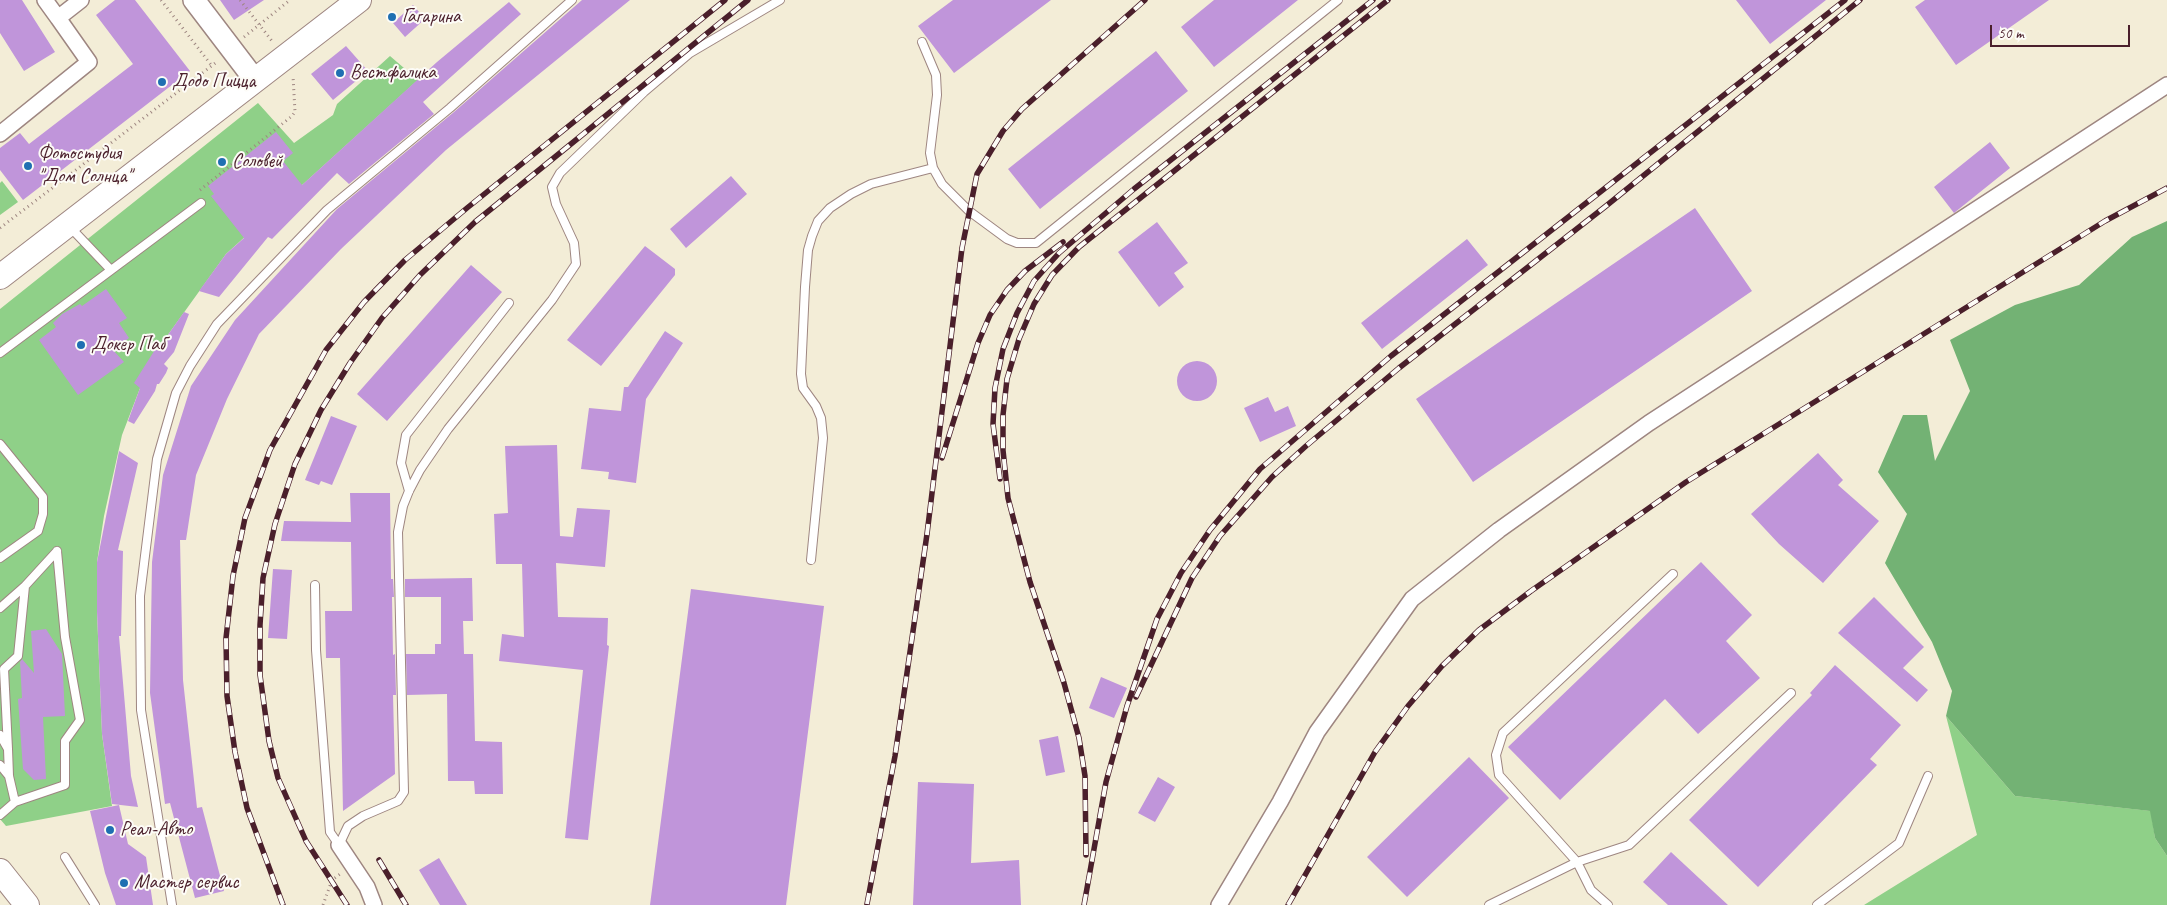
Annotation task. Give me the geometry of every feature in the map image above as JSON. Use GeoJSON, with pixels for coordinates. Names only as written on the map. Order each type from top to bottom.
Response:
{"type":"FeatureCollection","features":[{"type":"Feature","properties":{"kind":"main road"},"geometry":{"type":"LineString","coordinates":[[0,277],[359,0]]}},
{"type":"Feature","properties":{"kind":"main road"},"geometry":{"type":"LineString","coordinates":[[0,871],[27,905]]}},
{"type":"Feature","properties":{"kind":"street"},"geometry":{"type":"LineString","coordinates":[[0,134],[89,62],[45,0]]}},
{"type":"Feature","properties":{"kind":"street"},"geometry":{"type":"LineString","coordinates":[[58,18],[81,0]]}},
{"type":"Feature","properties":{"kind":"street"},"geometry":{"type":"LineString","coordinates":[[194,0],[255,80]]}},
{"type":"Feature","properties":{"kind":"street"},"geometry":{"type":"LineString","coordinates":[[1218,905],[1280,802],[1317,732],[1412,599],[1499,530],[1649,424],[2167,85]]}},
{"type":"Feature","properties":{"kind":"street"},"geometry":{"type":"LineString","coordinates":[[339,845],[367,887],[374,905]]}},
{"type":"Feature","properties":{"kind":"lane"},"geometry":{"type":"LineString","coordinates":[[172,905],[141,710],[140,596],[157,459],[176,393],[190,366],[217,324],[327,210],[450,108],[572,0]]}},
{"type":"Feature","properties":{"kind":"lane"},"geometry":{"type":"LineString","coordinates":[[315,585],[316,650],[330,832],[339,845],[348,826],[363,816],[398,801],[404,792],[398,532],[403,506],[408,491],[420,470],[448,429],[552,300],[572,272],[577,254],[556,204],[552,187],[560,173],[644,92],[690,53],[780,0]]}},
{"type":"Feature","properties":{"kind":"lane"},"geometry":{"type":"LineString","coordinates":[[922,42],[936,75],[937,85],[930,147],[933,168],[942,184],[957,200],[1006,239],[1018,243],[1036,243],[1338,0]]}},
{"type":"Feature","properties":{"kind":"lane"},"geometry":{"type":"LineString","coordinates":[[811,560],[823,438],[821,418],[816,406],[803,388],[800,374],[808,250],[812,236],[818,221],[830,208],[851,194],[871,184],[933,168]]}},
{"type":"Feature","properties":{"kind":"lane"},"geometry":{"type":"LineString","coordinates":[[0,353],[110,269],[201,203]]}},
{"type":"Feature","properties":{"kind":"lane"},"geometry":{"type":"LineString","coordinates":[[68,225],[110,269]]}},
{"type":"Feature","properties":{"kind":"lane"},"geometry":{"type":"LineString","coordinates":[[408,491],[400,463],[406,435],[509,303]]}},
{"type":"Feature","properties":{"kind":"lane"},"geometry":{"type":"LineString","coordinates":[[0,444],[43,497],[43,514],[38,531],[0,558]]}},
{"type":"Feature","properties":{"kind":"lane"},"geometry":{"type":"LineString","coordinates":[[0,608],[25,586],[58,551],[64,637],[80,720],[65,741],[64,785],[15,802],[0,815]]}},
{"type":"Feature","properties":{"kind":"lane"},"geometry":{"type":"LineString","coordinates":[[1608,905],[1591,890],[1577,862],[1499,775],[1496,755],[1503,733],[1673,574]]}},
{"type":"Feature","properties":{"kind":"lane"},"geometry":{"type":"LineString","coordinates":[[15,802],[9,776],[4,669],[18,656],[25,586]]}},
{"type":"Feature","properties":{"kind":"lane"},"geometry":{"type":"LineString","coordinates":[[1489,905],[1577,862],[1629,845],[1792,693]]}},
{"type":"Feature","properties":{"kind":"lane"},"geometry":{"type":"LineString","coordinates":[[0,735],[8,749]]}},
{"type":"Feature","properties":{"kind":"lane"},"geometry":{"type":"LineString","coordinates":[[0,765],[9,776]]}},
{"type":"Feature","properties":{"kind":"lane"},"geometry":{"type":"LineString","coordinates":[[1817,905],[1899,843],[1928,776]]}},
{"type":"Feature","properties":{"kind":"lane"},"geometry":{"type":"LineString","coordinates":[[66,856],[96,905]]}},
{"type":"Feature","properties":{"kind":"path"},"geometry":{"type":"LineString","coordinates":[[160,0],[212,66]]}},
{"type":"Feature","properties":{"kind":"path"},"geometry":{"type":"LineString","coordinates":[[240,0],[259,24]]}},
{"type":"Feature","properties":{"kind":"path"},"geometry":{"type":"LineString","coordinates":[[0,228],[212,66],[259,24],[290,0]]}},
{"type":"Feature","properties":{"kind":"path"},"geometry":{"type":"LineString","coordinates":[[201,203],[198,198],[201,189],[295,112],[294,78],[283,57]]}},
{"type":"Feature","properties":{"kind":"path"},"geometry":{"type":"LineString","coordinates":[[323,905],[332,880],[352,864]]}},
{"type":"Feature","properties":{"kind":"green space"},"geometry":{"type":"Polygon","coordinates":[[[390,56],[418,80],[226,254],[152,357],[122,435],[104,516],[97,562],[102,734],[112,806],[6,826],[0,819],[0,309],[258,103],[294,143],[333,115],[337,104],[390,56]]]}},
{"type":"Feature","properties":{"kind":"green space"},"geometry":{"type":"Polygon","coordinates":[[[2,181],[18,202],[0,215],[0,183],[2,181]]]}},
{"type":"Feature","properties":{"kind":"green space"},"geometry":{"type":"Polygon","coordinates":[[[2167,221],[2167,856],[2155,838],[2150,811],[2015,796],[1946,716],[1952,691],[1932,642],[1885,563],[1907,514],[1878,472],[1903,415],[1927,415],[1935,461],[1970,391],[1950,340],[2015,305],[2079,285],[2132,237],[2167,221]]]}},
{"type":"Feature","properties":{"kind":"green space"},"geometry":{"type":"Polygon","coordinates":[[[1946,716],[2015,796],[2151,811],[2155,838],[2167,856],[2167,905],[1864,905],[1977,835],[1946,716]]]}},
{"type":"Feature","properties":{"kind":"building"},"geometry":{"type":"Polygon","coordinates":[[[0,0],[22,0],[55,52],[24,71],[0,33],[0,0]]]}},
{"type":"Feature","properties":{"kind":"building"},"geometry":{"type":"Polygon","coordinates":[[[115,0],[135,0],[190,71],[23,200],[0,170],[0,148],[20,133],[29,144],[133,64],[96,15],[115,0]]]}},
{"type":"Feature","properties":{"kind":"building"},"geometry":{"type":"Polygon","coordinates":[[[220,0],[264,0],[234,20],[220,0]]]}},
{"type":"Feature","properties":{"kind":"building"},"geometry":{"type":"Polygon","coordinates":[[[582,0],[630,0],[446,150],[341,249],[259,334],[227,399],[196,475],[186,540],[180,540],[183,680],[197,808],[202,807],[224,891],[195,898],[170,803],[165,804],[150,693],[152,562],[163,475],[191,386],[235,320],[337,209],[454,112],[582,0]]]}},
{"type":"Feature","properties":{"kind":"building"},"geometry":{"type":"Polygon","coordinates":[[[953,0],[1051,0],[954,73],[918,26],[953,0]]]}},
{"type":"Feature","properties":{"kind":"building"},"geometry":{"type":"Polygon","coordinates":[[[1214,0],[1298,0],[1214,67],[1181,27],[1214,0]]]}},
{"type":"Feature","properties":{"kind":"building"},"geometry":{"type":"Polygon","coordinates":[[[1736,0],[1826,0],[1770,44],[1736,0]]]}},
{"type":"Feature","properties":{"kind":"building"},"geometry":{"type":"Polygon","coordinates":[[[1925,0],[2049,0],[1956,65],[1915,7],[1925,0]]]}},
{"type":"Feature","properties":{"kind":"building"},"geometry":{"type":"Polygon","coordinates":[[[509,2],[521,14],[423,102],[434,114],[349,184],[337,173],[272,239],[268,237],[219,297],[199,291],[226,254],[244,238],[211,196],[214,194],[208,186],[276,132],[293,153],[283,161],[302,185],[437,62],[509,2]]]}},
{"type":"Feature","properties":{"kind":"building"},"geometry":{"type":"Polygon","coordinates":[[[413,5],[425,19],[405,37],[393,23],[413,5]]]}},
{"type":"Feature","properties":{"kind":"building","name":"Вестфалика"},"geometry":{"type":"Polygon","coordinates":[[[346,46],[368,71],[333,100],[311,74],[346,46]]]}},
{"type":"Feature","properties":{"kind":"building"},"geometry":{"type":"Polygon","coordinates":[[[1156,51],[1188,91],[1040,209],[1008,169],[1156,51]]]}},
{"type":"Feature","properties":{"kind":"building"},"geometry":{"type":"Polygon","coordinates":[[[1990,142],[2010,168],[1954,213],[1934,187],[1990,142]]]}},
{"type":"Feature","properties":{"kind":"building"},"geometry":{"type":"Polygon","coordinates":[[[731,176],[747,194],[686,248],[670,229],[731,176]]]}},
{"type":"Feature","properties":{"kind":"building"},"geometry":{"type":"Polygon","coordinates":[[[1695,208],[1752,291],[1473,482],[1416,399],[1695,208]]]}},
{"type":"Feature","properties":{"kind":"building"},"geometry":{"type":"Polygon","coordinates":[[[1157,222],[1188,263],[1174,273],[1184,287],[1159,307],[1118,252],[1157,222]]]}},
{"type":"Feature","properties":{"kind":"building"},"geometry":{"type":"Polygon","coordinates":[[[1467,239],[1488,265],[1382,349],[1361,323],[1467,239]]]}},
{"type":"Feature","properties":{"kind":"building"},"geometry":{"type":"Polygon","coordinates":[[[645,246],[675,269],[675,275],[601,366],[567,340],[645,246]]]}},
{"type":"Feature","properties":{"kind":"building"},"geometry":{"type":"Polygon","coordinates":[[[471,265],[502,292],[387,421],[357,394],[471,265]]]}},
{"type":"Feature","properties":{"kind":"building","name":"Докер Паб"},"geometry":{"type":"Polygon","coordinates":[[[106,289],[127,318],[119,323],[129,338],[113,350],[124,362],[78,395],[39,340],[56,327],[53,323],[62,314],[80,304],[82,306],[106,289]]]}},
{"type":"Feature","properties":{"kind":"building"},"geometry":{"type":"Polygon","coordinates":[[[184,312],[189,314],[174,352],[164,364],[168,368],[166,373],[159,384],[157,384],[155,391],[134,424],[128,421],[140,388],[134,383],[156,348],[158,349],[184,312]]]}},
{"type":"Feature","properties":{"kind":"building"},"geometry":{"type":"Polygon","coordinates":[[[665,331],[683,343],[646,399],[636,483],[608,479],[609,472],[581,469],[589,408],[621,411],[624,387],[628,387],[665,331]]]}},
{"type":"Feature","properties":{"kind":"building"},"geometry":{"type":"Polygon","coordinates":[[[1201,361],[1208,364],[1214,370],[1217,381],[1216,389],[1208,398],[1201,401],[1193,401],[1186,398],[1178,389],[1177,377],[1180,370],[1189,362],[1201,361]]]}},
{"type":"Feature","properties":{"kind":"building"},"geometry":{"type":"Polygon","coordinates":[[[1268,397],[1275,412],[1288,406],[1296,426],[1260,442],[1244,408],[1268,397]]]}},
{"type":"Feature","properties":{"kind":"building"},"geometry":{"type":"Polygon","coordinates":[[[331,416],[357,426],[332,485],[321,481],[319,485],[305,480],[331,416]]]}},
{"type":"Feature","properties":{"kind":"building"},"geometry":{"type":"Polygon","coordinates":[[[557,445],[560,536],[573,537],[577,508],[610,510],[605,567],[556,563],[558,617],[608,618],[607,645],[609,646],[588,840],[565,838],[583,670],[499,661],[502,634],[524,637],[522,564],[496,564],[494,514],[508,513],[505,446],[557,445]]]}},
{"type":"Feature","properties":{"kind":"building"},"geometry":{"type":"Polygon","coordinates":[[[119,451],[138,463],[118,550],[123,551],[121,636],[119,636],[131,776],[138,807],[112,804],[102,734],[97,562],[119,451]]]}},
{"type":"Feature","properties":{"kind":"building"},"geometry":{"type":"Polygon","coordinates":[[[1818,453],[1843,480],[1838,485],[1879,521],[1823,583],[1779,544],[1751,514],[1818,453]]]}},
{"type":"Feature","properties":{"kind":"building"},"geometry":{"type":"Polygon","coordinates":[[[350,493],[390,493],[391,579],[393,579],[394,597],[392,597],[393,655],[395,654],[396,695],[393,695],[395,774],[343,811],[340,658],[326,658],[325,611],[352,611],[351,542],[281,541],[284,521],[351,522],[350,493]]]}},
{"type":"Feature","properties":{"kind":"building"},"geometry":{"type":"Polygon","coordinates":[[[1701,562],[1752,615],[1726,641],[1760,678],[1698,734],[1665,699],[1560,800],[1508,747],[1701,562]]]}},
{"type":"Feature","properties":{"kind":"building"},"geometry":{"type":"Polygon","coordinates":[[[273,569],[292,570],[287,639],[268,638],[273,569]]]}},
{"type":"Feature","properties":{"kind":"building"},"geometry":{"type":"Polygon","coordinates":[[[472,578],[473,621],[463,621],[464,654],[473,654],[475,741],[502,742],[503,794],[475,794],[474,781],[448,781],[447,694],[407,695],[406,654],[435,654],[435,644],[441,644],[441,597],[405,597],[405,579],[472,578]]]}},
{"type":"Feature","properties":{"kind":"building"},"geometry":{"type":"Polygon","coordinates":[[[691,589],[824,606],[786,905],[650,905],[691,589]]]}},
{"type":"Feature","properties":{"kind":"building"},"geometry":{"type":"Polygon","coordinates":[[[1874,597],[1924,647],[1903,668],[1928,690],[1917,702],[1838,633],[1874,597]]]}},
{"type":"Feature","properties":{"kind":"building"},"geometry":{"type":"Polygon","coordinates":[[[46,629],[62,654],[65,716],[43,717],[46,779],[34,780],[23,769],[18,699],[22,698],[20,662],[22,659],[34,673],[31,631],[46,629]]]}},
{"type":"Feature","properties":{"kind":"building"},"geometry":{"type":"Polygon","coordinates":[[[1835,665],[1901,725],[1870,759],[1877,765],[1758,887],[1689,820],[1812,695],[1810,693],[1835,665]]]}},
{"type":"Feature","properties":{"kind":"building"},"geometry":{"type":"Polygon","coordinates":[[[1101,677],[1127,688],[1114,718],[1089,708],[1101,677]]]}},
{"type":"Feature","properties":{"kind":"building"},"geometry":{"type":"Polygon","coordinates":[[[1058,736],[1065,772],[1046,776],[1039,740],[1058,736]]]}},
{"type":"Feature","properties":{"kind":"building"},"geometry":{"type":"Polygon","coordinates":[[[1469,757],[1509,798],[1407,897],[1367,857],[1469,757]]]}},
{"type":"Feature","properties":{"kind":"building"},"geometry":{"type":"Polygon","coordinates":[[[1158,777],[1175,787],[1155,822],[1138,813],[1158,777]]]}},
{"type":"Feature","properties":{"kind":"building"},"geometry":{"type":"Polygon","coordinates":[[[918,782],[974,784],[971,863],[1019,860],[1021,905],[913,905],[918,782]]]}},
{"type":"Feature","properties":{"kind":"building"},"geometry":{"type":"Polygon","coordinates":[[[119,805],[128,844],[146,857],[153,905],[116,905],[105,873],[90,811],[119,805]]]}},
{"type":"Feature","properties":{"kind":"building"},"geometry":{"type":"Polygon","coordinates":[[[1671,852],[1728,905],[1668,905],[1643,882],[1671,852]]]}},
{"type":"Feature","properties":{"kind":"building"},"geometry":{"type":"Polygon","coordinates":[[[439,858],[467,905],[440,905],[419,870],[439,858]]]}},
{"type":"Feature","properties":{"kind":"railway"},"geometry":{"type":"LineString","coordinates":[[283,905],[247,808],[235,752],[227,696],[226,638],[233,576],[245,518],[270,450],[326,350],[364,302],[405,260],[725,0]]}},
{"type":"Feature","properties":{"kind":"railway"},"geometry":{"type":"LineString","coordinates":[[347,905],[306,841],[278,778],[269,741],[260,675],[260,625],[263,578],[275,524],[295,464],[321,410],[350,363],[382,318],[420,275],[475,222],[748,0]]}},
{"type":"Feature","properties":{"kind":"railway"},"geometry":{"type":"LineString","coordinates":[[867,904],[895,756],[927,534],[962,248],[977,174],[1003,131],[1022,109],[1145,0]]}},
{"type":"Feature","properties":{"kind":"railway"},"geometry":{"type":"LineString","coordinates":[[1000,479],[993,424],[995,388],[1003,349],[1017,313],[1034,281],[1059,253],[1134,189],[1373,0]]}},
{"type":"Feature","properties":{"kind":"railway"},"geometry":{"type":"LineString","coordinates":[[1086,855],[1085,776],[1079,738],[1064,683],[1030,582],[1008,498],[1003,450],[1003,415],[1007,379],[1019,339],[1034,304],[1052,275],[1079,247],[1388,0]]}},
{"type":"Feature","properties":{"kind":"railway"},"geometry":{"type":"LineString","coordinates":[[1084,905],[1106,782],[1127,706],[1157,619],[1181,573],[1210,530],[1260,469],[1391,356],[1845,0]]}},
{"type":"Feature","properties":{"kind":"railway"},"geometry":{"type":"LineString","coordinates":[[1136,697],[1192,578],[1220,536],[1272,477],[1399,368],[1606,206],[1860,0]]}},
{"type":"Feature","properties":{"kind":"railway"},"geometry":{"type":"LineString","coordinates":[[1288,905],[1375,752],[1408,706],[1442,666],[1479,630],[1686,482],[2105,221],[2167,188]]}},
{"type":"Feature","properties":{"kind":"railway"},"geometry":{"type":"LineString","coordinates":[[942,458],[978,343],[990,315],[1007,290],[1025,271],[1063,242]]}},
{"type":"Feature","properties":{"kind":"railway"},"geometry":{"type":"LineString","coordinates":[[379,860],[406,905]]}},
{"type":"Feature","properties":{"kind":"place","name":"Гагарина"},"geometry":{"type":"Point","coordinates":[392,17]}},
{"type":"Feature","properties":{"kind":"place","name":"Вестфалика"},"geometry":{"type":"Point","coordinates":[340,73]}},
{"type":"Feature","properties":{"kind":"place","name":"Додо Пицца"},"geometry":{"type":"Point","coordinates":[162,82]}},
{"type":"Feature","properties":{"kind":"place","name":"Соловей"},"geometry":{"type":"Point","coordinates":[222,162]}},
{"type":"Feature","properties":{"kind":"place","name":"Фотостудия \"Дом Солнца\""},"geometry":{"type":"Point","coordinates":[28,166]}},
{"type":"Feature","properties":{"kind":"place","name":"Докер Паб"},"geometry":{"type":"Point","coordinates":[81,345]}},
{"type":"Feature","properties":{"kind":"place","name":"Реал-Авто"},"geometry":{"type":"Point","coordinates":[110,830]}},
{"type":"Feature","properties":{"kind":"place","name":"Мастер сервис"},"geometry":{"type":"Point","coordinates":[124,883]}}]}
